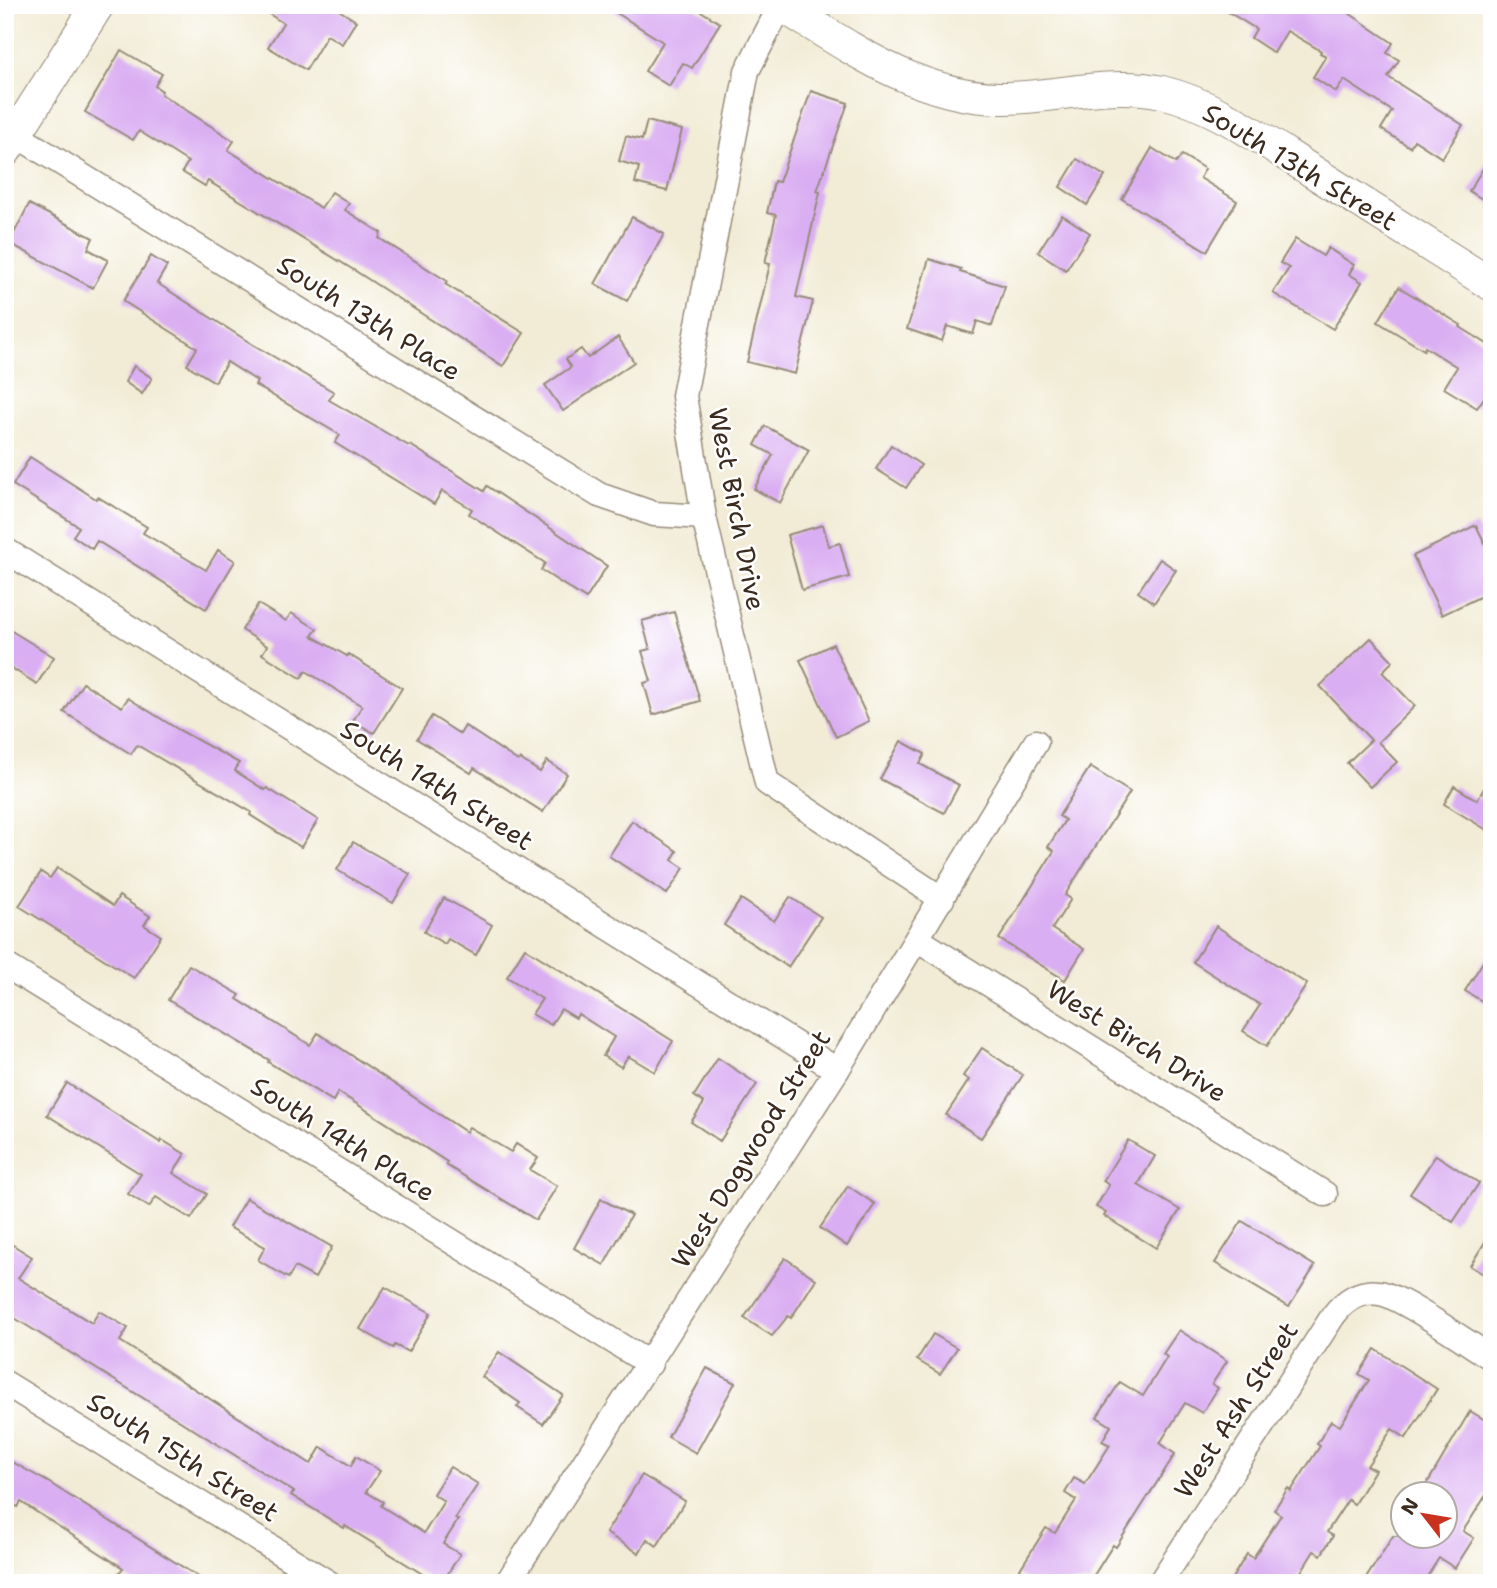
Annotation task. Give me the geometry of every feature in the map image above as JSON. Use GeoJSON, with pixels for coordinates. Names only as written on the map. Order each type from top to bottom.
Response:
{"type":"FeatureCollection","features":[{"type":"Feature","properties":{"kind":"street"},"geometry":{"type":"LineString","coordinates":[[11,143],[98,5]]}},
{"type":"Feature","properties":{"kind":"street","name":"South 13th Street"},"geometry":{"type":"LineString","coordinates":[[781,5],[889,70],[948,92],[998,98],[1114,88],[1162,92],[1205,108],[1258,137],[1492,285]]}},
{"type":"Feature","properties":{"kind":"street","name":"West Birch Drive"},"geometry":{"type":"LineString","coordinates":[[781,5],[747,71],[684,396],[704,517],[767,783],[942,899]]}},
{"type":"Feature","properties":{"kind":"street","name":"South 13th Place"},"geometry":{"type":"LineString","coordinates":[[11,143],[599,495],[654,513],[704,517]]}},
{"type":"Feature","properties":{"kind":"street","name":"South 14th Street"},"geometry":{"type":"LineString","coordinates":[[5,550],[837,1070]]}},
{"type":"Feature","properties":{"kind":"street","name":"West Dogwood Street"},"geometry":{"type":"LineString","coordinates":[[507,1583],[837,1070],[1036,742]]}},
{"type":"Feature","properties":{"kind":"street","name":"West Birch Drive"},"geometry":{"type":"LineString","coordinates":[[917,939],[1325,1194]]}},
{"type":"Feature","properties":{"kind":"street","name":"South 14th Place"},"geometry":{"type":"LineString","coordinates":[[5,965],[650,1364]]}},
{"type":"Feature","properties":{"kind":"street","name":"West Ash Street"},"geometry":{"type":"LineString","coordinates":[[1160,1583],[1338,1309],[1354,1297],[1379,1293],[1390,1295],[1492,1358]]}},
{"type":"Feature","properties":{"kind":"street","name":"South 15th Street"},"geometry":{"type":"LineString","coordinates":[[5,1383],[329,1583]]}},
{"type":"Feature","properties":{"kind":"building"},"geometry":{"type":"Polygon","coordinates":[[[255,5],[331,5],[356,21],[342,44],[327,35],[306,70],[268,47],[283,23],[255,5]]]}},
{"type":"Feature","properties":{"kind":"building"},"geometry":{"type":"Polygon","coordinates":[[[604,5],[691,5],[720,23],[692,68],[683,63],[669,86],[645,71],[663,42],[604,5]]]}},
{"type":"Feature","properties":{"kind":"building"},"geometry":{"type":"Polygon","coordinates":[[[1217,5],[1337,5],[1393,43],[1387,53],[1399,60],[1388,77],[1463,125],[1442,158],[1414,140],[1410,147],[1381,129],[1392,111],[1344,80],[1336,92],[1313,77],[1326,56],[1320,53],[1321,51],[1287,31],[1274,53],[1251,38],[1256,29],[1217,5]]]}},
{"type":"Feature","properties":{"kind":"building"},"geometry":{"type":"Polygon","coordinates":[[[121,50],[162,74],[155,86],[162,91],[161,94],[234,141],[228,150],[321,208],[332,192],[349,203],[345,210],[381,233],[379,238],[447,281],[445,284],[524,333],[503,366],[208,181],[205,186],[182,172],[188,162],[139,131],[133,140],[85,112],[121,50]]]}},
{"type":"Feature","properties":{"kind":"building"},"geometry":{"type":"Polygon","coordinates":[[[811,91],[848,103],[817,191],[820,192],[796,297],[813,301],[795,374],[747,362],[770,264],[765,263],[776,215],[767,213],[774,181],[779,182],[811,91]]]}},
{"type":"Feature","properties":{"kind":"building"},"geometry":{"type":"Polygon","coordinates":[[[647,121],[682,130],[667,191],[635,183],[639,167],[619,161],[626,136],[642,140],[647,121]]]}},
{"type":"Feature","properties":{"kind":"building"},"geometry":{"type":"Polygon","coordinates":[[[1152,148],[1176,163],[1182,155],[1205,169],[1200,178],[1237,201],[1207,251],[1122,199],[1152,148]]]}},
{"type":"Feature","properties":{"kind":"building"},"geometry":{"type":"Polygon","coordinates":[[[1492,154],[1492,205],[1469,191],[1492,154]]]}},
{"type":"Feature","properties":{"kind":"building"},"geometry":{"type":"Polygon","coordinates":[[[1077,159],[1105,176],[1087,205],[1060,187],[1077,159]]]}},
{"type":"Feature","properties":{"kind":"building"},"geometry":{"type":"Polygon","coordinates":[[[29,204],[93,238],[88,249],[108,260],[93,288],[9,243],[29,204]]]}},
{"type":"Feature","properties":{"kind":"building"},"geometry":{"type":"Polygon","coordinates":[[[1062,215],[1090,233],[1066,270],[1038,252],[1062,215]]]}},
{"type":"Feature","properties":{"kind":"building"},"geometry":{"type":"Polygon","coordinates":[[[632,217],[664,234],[627,301],[595,284],[632,217]]]}},
{"type":"Feature","properties":{"kind":"building"},"geometry":{"type":"Polygon","coordinates":[[[1295,239],[1323,256],[1328,248],[1354,265],[1349,274],[1362,282],[1333,329],[1273,293],[1289,268],[1280,263],[1295,239]]]}},
{"type":"Feature","properties":{"kind":"building"},"geometry":{"type":"Polygon","coordinates":[[[151,256],[167,266],[157,283],[252,344],[334,392],[329,400],[410,445],[484,491],[487,486],[607,566],[586,599],[541,570],[545,563],[469,514],[472,509],[442,491],[434,504],[335,443],[340,435],[255,385],[257,381],[227,362],[215,382],[187,365],[197,348],[123,301],[151,256]]]}},
{"type":"Feature","properties":{"kind":"building"},"geometry":{"type":"Polygon","coordinates":[[[929,259],[1005,286],[992,326],[977,321],[973,334],[947,326],[942,341],[907,329],[929,259]]]}},
{"type":"Feature","properties":{"kind":"building"},"geometry":{"type":"Polygon","coordinates":[[[1399,287],[1492,347],[1492,399],[1486,395],[1477,408],[1444,388],[1457,367],[1378,322],[1399,287]]]}},
{"type":"Feature","properties":{"kind":"building"},"geometry":{"type":"Polygon","coordinates":[[[618,337],[634,362],[563,411],[545,385],[571,367],[566,359],[581,349],[588,358],[618,337]]]}},
{"type":"Feature","properties":{"kind":"building"},"geometry":{"type":"Polygon","coordinates":[[[134,366],[152,378],[142,394],[125,382],[134,366]]]}},
{"type":"Feature","properties":{"kind":"building"},"geometry":{"type":"Polygon","coordinates":[[[765,426],[809,450],[780,503],[754,489],[773,455],[755,445],[765,426]]]}},
{"type":"Feature","properties":{"kind":"building"},"geometry":{"type":"Polygon","coordinates":[[[891,445],[921,465],[906,488],[876,469],[891,445]]]}},
{"type":"Feature","properties":{"kind":"building"},"geometry":{"type":"Polygon","coordinates":[[[30,457],[96,499],[98,497],[147,527],[143,533],[206,570],[218,550],[235,561],[206,609],[97,541],[92,549],[73,536],[79,527],[13,485],[30,457]]]}},
{"type":"Feature","properties":{"kind":"building"},"geometry":{"type":"Polygon","coordinates":[[[823,525],[829,546],[840,543],[849,577],[802,590],[787,535],[823,525]]]}},
{"type":"Feature","properties":{"kind":"building"},"geometry":{"type":"Polygon","coordinates":[[[1476,525],[1492,558],[1492,591],[1442,615],[1413,556],[1476,525]]]}},
{"type":"Feature","properties":{"kind":"building"},"geometry":{"type":"Polygon","coordinates":[[[1160,559],[1176,570],[1154,603],[1138,592],[1160,559]]]}},
{"type":"Feature","properties":{"kind":"building"},"geometry":{"type":"Polygon","coordinates":[[[258,604],[286,621],[291,613],[317,629],[312,636],[347,656],[348,654],[402,688],[374,733],[353,721],[362,706],[306,671],[301,678],[262,654],[267,646],[242,630],[258,604]]]}},
{"type":"Feature","properties":{"kind":"building"},"geometry":{"type":"Polygon","coordinates":[[[674,612],[700,701],[653,715],[644,683],[651,681],[642,651],[650,649],[642,621],[674,612]]]}},
{"type":"Feature","properties":{"kind":"building"},"geometry":{"type":"Polygon","coordinates":[[[5,627],[54,657],[37,684],[5,664],[5,627]]]}},
{"type":"Feature","properties":{"kind":"building"},"geometry":{"type":"Polygon","coordinates":[[[1371,638],[1393,661],[1382,672],[1415,706],[1378,742],[1397,762],[1370,787],[1347,763],[1371,740],[1320,686],[1371,638]]]}},
{"type":"Feature","properties":{"kind":"building"},"geometry":{"type":"Polygon","coordinates":[[[833,644],[869,721],[836,737],[800,660],[833,644]]]}},
{"type":"Feature","properties":{"kind":"building"},"geometry":{"type":"Polygon","coordinates":[[[83,683],[122,707],[128,698],[239,763],[235,771],[318,820],[301,847],[250,815],[251,812],[137,745],[131,754],[64,712],[83,683]]]}},
{"type":"Feature","properties":{"kind":"building"},"geometry":{"type":"Polygon","coordinates":[[[432,716],[460,734],[465,726],[518,761],[520,759],[540,772],[547,761],[567,774],[543,812],[474,768],[471,773],[417,739],[432,716]]]}},
{"type":"Feature","properties":{"kind":"building"},"geometry":{"type":"Polygon","coordinates":[[[901,741],[925,754],[920,764],[959,785],[944,813],[880,779],[901,741]]]}},
{"type":"Feature","properties":{"kind":"building"},"geometry":{"type":"Polygon","coordinates":[[[1090,767],[1130,792],[1065,895],[1071,899],[1052,929],[1084,949],[1065,980],[999,939],[1054,851],[1048,847],[1065,820],[1059,816],[1090,767]]]}},
{"type":"Feature","properties":{"kind":"building"},"geometry":{"type":"Polygon","coordinates":[[[1492,775],[1492,833],[1444,804],[1454,786],[1477,800],[1492,775]]]}},
{"type":"Feature","properties":{"kind":"building"},"geometry":{"type":"Polygon","coordinates":[[[632,821],[677,851],[672,860],[684,868],[667,894],[609,856],[632,821]]]}},
{"type":"Feature","properties":{"kind":"building"},"geometry":{"type":"Polygon","coordinates":[[[353,842],[410,874],[393,903],[337,870],[353,842]]]}},
{"type":"Feature","properties":{"kind":"building"},"geometry":{"type":"Polygon","coordinates":[[[57,868],[113,906],[119,896],[150,916],[144,925],[161,936],[134,978],[19,906],[41,872],[50,878],[57,868]]]}},
{"type":"Feature","properties":{"kind":"building"},"geometry":{"type":"Polygon","coordinates":[[[790,897],[821,917],[788,967],[724,925],[741,899],[774,921],[790,897]]]}},
{"type":"Feature","properties":{"kind":"building"},"geometry":{"type":"Polygon","coordinates":[[[444,898],[492,925],[476,955],[448,939],[445,944],[424,932],[444,898]]]}},
{"type":"Feature","properties":{"kind":"building"},"geometry":{"type":"Polygon","coordinates":[[[1216,926],[1307,984],[1267,1046],[1243,1031],[1260,1005],[1193,962],[1216,926]]]}},
{"type":"Feature","properties":{"kind":"building"},"geometry":{"type":"Polygon","coordinates":[[[1492,947],[1492,1007],[1465,991],[1492,947]]]}},
{"type":"Feature","properties":{"kind":"building"},"geometry":{"type":"Polygon","coordinates":[[[525,948],[673,1041],[655,1072],[628,1056],[621,1067],[603,1056],[614,1037],[578,1014],[576,1018],[561,1009],[551,1025],[532,1014],[542,999],[507,977],[525,948]]]}},
{"type":"Feature","properties":{"kind":"building"},"geometry":{"type":"Polygon","coordinates":[[[189,965],[240,995],[237,999],[310,1045],[318,1033],[466,1132],[469,1127],[511,1152],[516,1144],[538,1158],[530,1170],[557,1186],[536,1220],[446,1165],[447,1162],[338,1092],[333,1101],[168,1000],[189,965]]]}},
{"type":"Feature","properties":{"kind":"building"},"geometry":{"type":"Polygon","coordinates":[[[982,1048],[1023,1075],[981,1138],[946,1115],[969,1080],[963,1076],[982,1048]]]}},
{"type":"Feature","properties":{"kind":"building"},"geometry":{"type":"Polygon","coordinates":[[[718,1058],[757,1084],[720,1141],[691,1122],[704,1103],[694,1096],[718,1058]]]}},
{"type":"Feature","properties":{"kind":"building"},"geometry":{"type":"Polygon","coordinates":[[[67,1083],[161,1143],[162,1140],[185,1154],[173,1173],[207,1194],[191,1219],[156,1197],[149,1207],[128,1194],[141,1174],[47,1115],[67,1083]]]}},
{"type":"Feature","properties":{"kind":"building"},"geometry":{"type":"Polygon","coordinates":[[[1128,1140],[1155,1156],[1138,1185],[1180,1210],[1156,1248],[1104,1216],[1106,1213],[1096,1207],[1109,1185],[1103,1181],[1128,1140]]]}},
{"type":"Feature","properties":{"kind":"building"},"geometry":{"type":"Polygon","coordinates":[[[1436,1155],[1479,1183],[1453,1222],[1410,1194],[1436,1155]]]}},
{"type":"Feature","properties":{"kind":"building"},"geometry":{"type":"Polygon","coordinates":[[[848,1186],[875,1204],[847,1246],[820,1228],[848,1186]]]}},
{"type":"Feature","properties":{"kind":"building"},"geometry":{"type":"Polygon","coordinates":[[[246,1198],[332,1247],[315,1278],[295,1267],[288,1278],[258,1260],[265,1247],[229,1227],[246,1198]]]}},
{"type":"Feature","properties":{"kind":"building"},"geometry":{"type":"Polygon","coordinates":[[[601,1199],[631,1215],[604,1265],[574,1248],[601,1199]]]}},
{"type":"Feature","properties":{"kind":"building"},"geometry":{"type":"Polygon","coordinates":[[[1242,1221],[1315,1266],[1289,1307],[1215,1263],[1242,1221]]]}},
{"type":"Feature","properties":{"kind":"building"},"geometry":{"type":"Polygon","coordinates":[[[1492,1231],[1492,1279],[1470,1266],[1492,1231]]]}},
{"type":"Feature","properties":{"kind":"building"},"geometry":{"type":"Polygon","coordinates":[[[5,1240],[32,1257],[18,1278],[92,1323],[99,1311],[128,1328],[120,1341],[311,1464],[321,1447],[351,1466],[356,1456],[380,1471],[366,1492],[383,1502],[381,1506],[424,1533],[444,1501],[433,1494],[450,1467],[478,1484],[455,1519],[458,1520],[443,1544],[460,1554],[442,1583],[437,1583],[345,1526],[344,1528],[291,1495],[294,1492],[5,1312],[5,1240]]]}},
{"type":"Feature","properties":{"kind":"building"},"geometry":{"type":"Polygon","coordinates":[[[785,1258],[816,1279],[791,1318],[788,1316],[772,1336],[744,1318],[785,1258]]]}},
{"type":"Feature","properties":{"kind":"building"},"geometry":{"type":"Polygon","coordinates":[[[385,1287],[431,1313],[408,1352],[395,1345],[393,1348],[360,1329],[385,1287]]]}},
{"type":"Feature","properties":{"kind":"building"},"geometry":{"type":"Polygon","coordinates":[[[1179,1330],[1227,1361],[1212,1384],[1218,1388],[1202,1413],[1185,1403],[1160,1443],[1175,1454],[1116,1547],[1113,1545],[1089,1583],[1032,1583],[1017,1574],[1046,1528],[1055,1533],[1076,1500],[1065,1493],[1074,1478],[1085,1484],[1110,1445],[1102,1441],[1111,1426],[1097,1417],[1120,1382],[1143,1396],[1167,1357],[1163,1354],[1179,1330]]]}},
{"type":"Feature","properties":{"kind":"building"},"geometry":{"type":"Polygon","coordinates":[[[933,1334],[957,1348],[940,1374],[917,1360],[933,1334]]]}},
{"type":"Feature","properties":{"kind":"building"},"geometry":{"type":"Polygon","coordinates":[[[1375,1349],[1437,1389],[1406,1438],[1392,1429],[1367,1466],[1375,1470],[1354,1504],[1348,1500],[1327,1532],[1333,1536],[1321,1555],[1314,1551],[1294,1583],[1229,1583],[1247,1554],[1253,1558],[1281,1515],[1274,1510],[1288,1488],[1291,1491],[1320,1446],[1317,1444],[1331,1421],[1340,1426],[1369,1380],[1359,1374],[1375,1349]]]}},
{"type":"Feature","properties":{"kind":"building"},"geometry":{"type":"Polygon","coordinates":[[[499,1352],[563,1395],[543,1424],[517,1407],[520,1403],[482,1377],[499,1352]]]}},
{"type":"Feature","properties":{"kind":"building"},"geometry":{"type":"Polygon","coordinates":[[[707,1368],[735,1383],[696,1453],[668,1437],[707,1368]]]}},
{"type":"Feature","properties":{"kind":"building"},"geometry":{"type":"Polygon","coordinates":[[[1470,1411],[1492,1424],[1492,1486],[1463,1531],[1474,1538],[1455,1568],[1439,1558],[1423,1583],[1363,1583],[1388,1544],[1388,1550],[1458,1550],[1458,1480],[1429,1480],[1470,1411]]]}},
{"type":"Feature","properties":{"kind":"building"},"geometry":{"type":"Polygon","coordinates":[[[5,1458],[48,1482],[208,1583],[134,1583],[119,1573],[123,1568],[21,1502],[18,1507],[5,1499],[5,1458]]]}},
{"type":"Feature","properties":{"kind":"building"},"geometry":{"type":"Polygon","coordinates":[[[642,1475],[685,1501],[657,1546],[647,1539],[639,1553],[606,1533],[642,1475]]]}}]}
